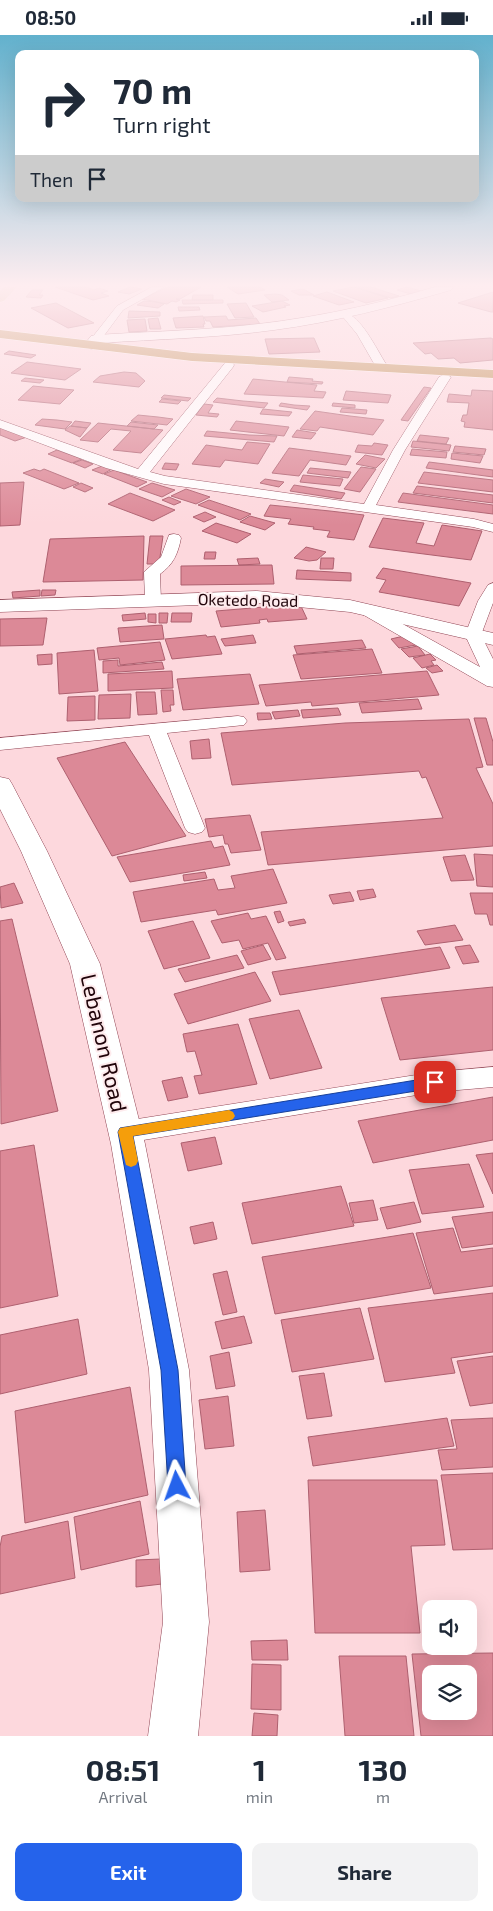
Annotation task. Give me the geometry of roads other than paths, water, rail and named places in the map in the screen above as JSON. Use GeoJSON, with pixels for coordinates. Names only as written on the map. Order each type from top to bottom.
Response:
{"type":"FeatureCollection","features":[{"type":"Feature","properties":{"kind":"highway"},"geometry":{"type":"LineString","coordinates":[[254,366],[493,380]]}},
{"type":"Feature","properties":{"kind":"highway"},"geometry":{"type":"LineString","coordinates":[[372,366],[493,374]]}},
{"type":"Feature","properties":{"kind":"main road","name":"Oketedo Road"},"geometry":{"type":"LineString","coordinates":[[0,606],[257,597],[322,603],[368,611],[483,637]]}},
{"type":"Feature","properties":{"kind":"main road","name":"Lebanon Road"},"geometry":{"type":"LineString","coordinates":[[0,785],[34,851],[86,964],[125,1132],[169,1370],[186,1622],[174,1736]]}},
{"type":"Feature","properties":{"kind":"street"},"geometry":{"type":"LineString","coordinates":[[141,474],[228,366]]}},
{"type":"Feature","properties":{"kind":"street"},"geometry":{"type":"LineString","coordinates":[[368,508],[399,450],[445,377]]}},
{"type":"Feature","properties":{"kind":"street"},"geometry":{"type":"LineString","coordinates":[[0,424],[141,474],[208,487],[474,523],[493,528]]}},
{"type":"Feature","properties":{"kind":"street"},"geometry":{"type":"LineString","coordinates":[[153,601],[152,572],[165,562],[171,554],[174,538]]}},
{"type":"Feature","properties":{"kind":"street"},"geometry":{"type":"LineString","coordinates":[[493,588],[486,601],[483,637],[493,675]]}},
{"type":"Feature","properties":{"kind":"street"},"geometry":{"type":"LineString","coordinates":[[368,611],[429,644],[493,675]]}},
{"type":"Feature","properties":{"kind":"street"},"geometry":{"type":"LineString","coordinates":[[0,744],[238,721]]}},
{"type":"Feature","properties":{"kind":"street"},"geometry":{"type":"LineString","coordinates":[[156,729],[195,828]]}},
{"type":"Feature","properties":{"kind":"street"},"geometry":{"type":"LineString","coordinates":[[125,1132],[435,1082],[493,1077]]}}]}
